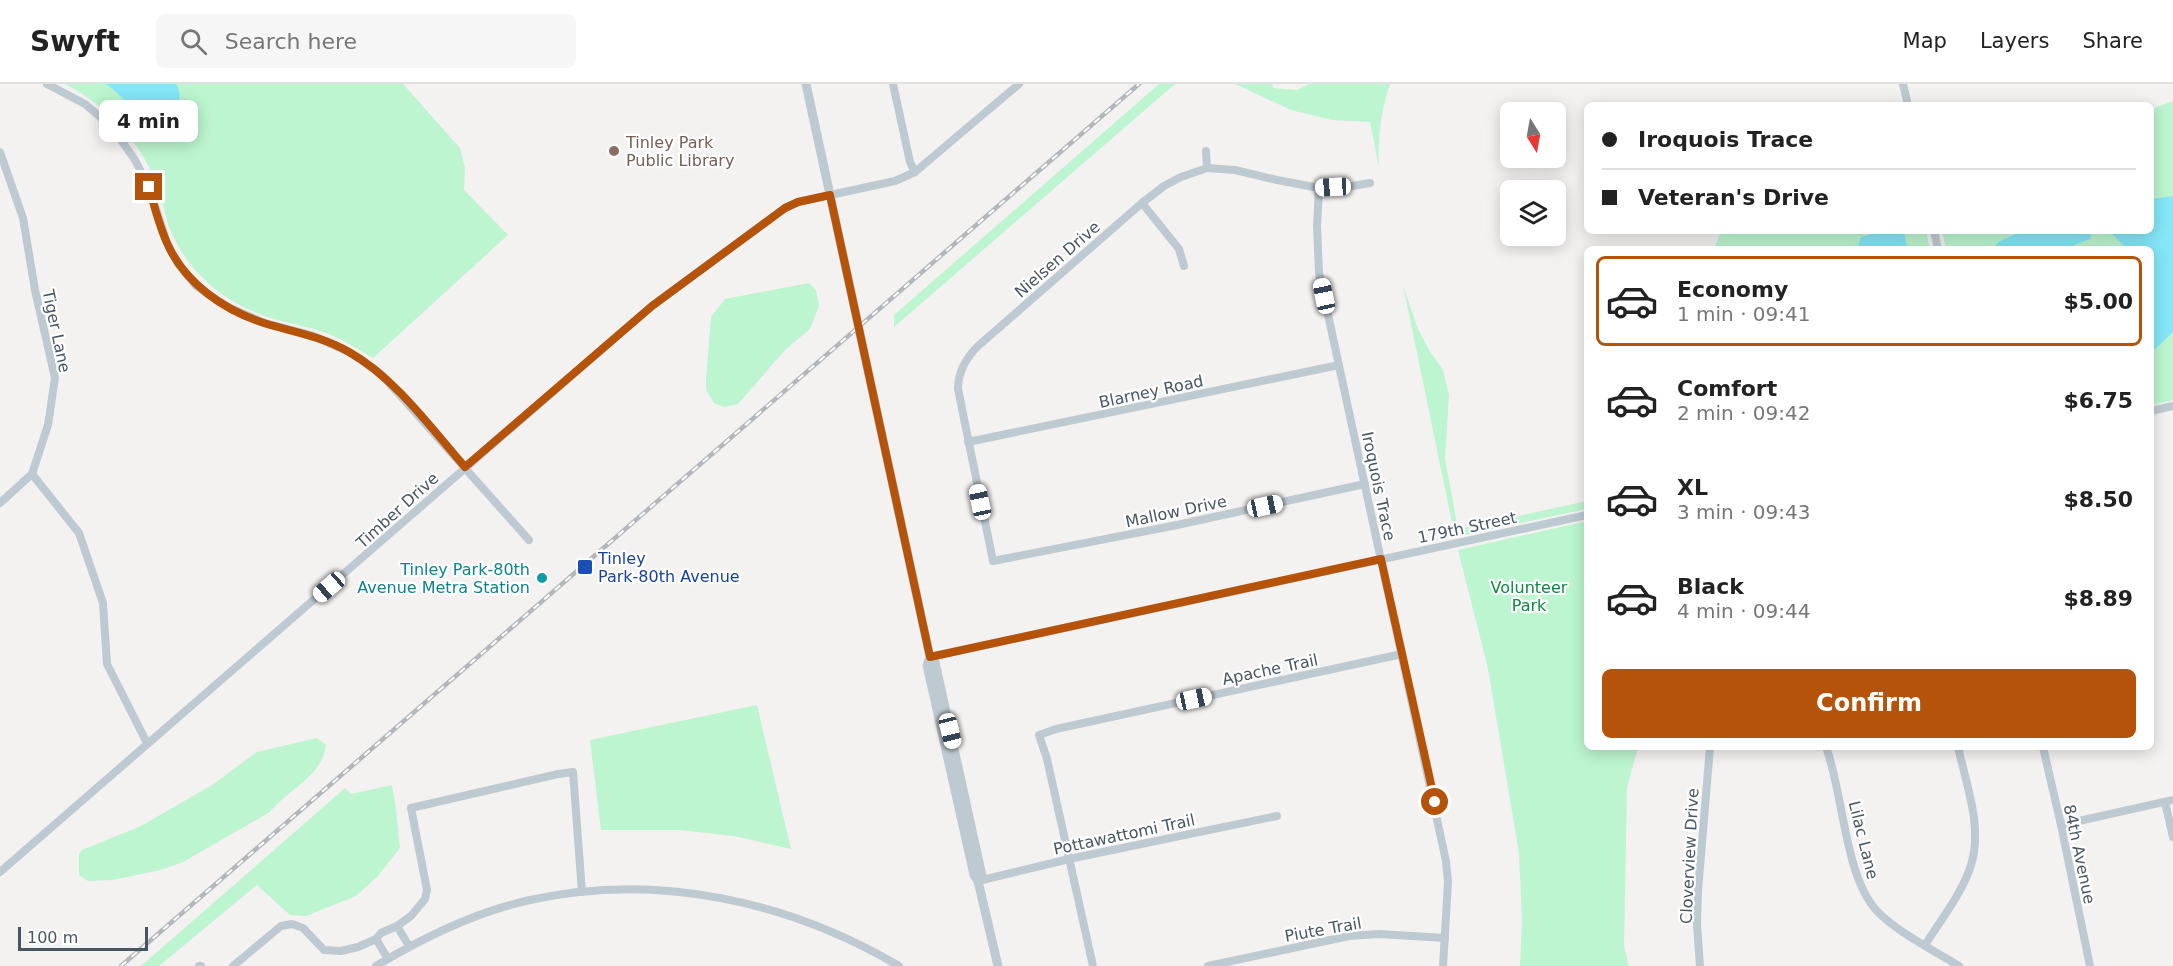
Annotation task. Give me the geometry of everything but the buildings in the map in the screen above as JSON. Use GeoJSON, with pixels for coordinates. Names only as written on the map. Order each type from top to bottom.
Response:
{"type":"FeatureCollection","features":[{"type":"Feature","properties":{"kind":"street"},"geometry":{"type":"LineString","coordinates":[[46,84],[85,104],[112,127],[135,160],[149,187],[167,243],[177,262],[196,286],[228,307],[265,323],[311,335],[349,352],[381,374],[529,540]]}},
{"type":"Feature","properties":{"kind":"street"},"geometry":{"type":"LineString","coordinates":[[806,84],[930,657],[927,665],[974,875],[978,882],[998,966]]}},
{"type":"Feature","properties":{"kind":"street"},"geometry":{"type":"LineString","coordinates":[[893,84],[910,162],[915,172]]}},
{"type":"Feature","properties":{"kind":"street","name":"Timber Drive"},"geometry":{"type":"LineString","coordinates":[[0,872],[652,306],[785,208],[798,202],[895,182],[915,172],[1019,84]]}},
{"type":"Feature","properties":{"kind":"street"},"geometry":{"type":"LineString","coordinates":[[1903,84],[1907,102]]}},
{"type":"Feature","properties":{"kind":"street"},"geometry":{"type":"LineString","coordinates":[[1206,151],[1207,168]]}},
{"type":"Feature","properties":{"kind":"street","name":"Tiger Lane"},"geometry":{"type":"LineString","coordinates":[[0,152],[23,218],[35,290],[55,378],[48,424],[32,474]]}},
{"type":"Feature","properties":{"kind":"street","name":"Nielsen Drive"},"geometry":{"type":"LineString","coordinates":[[993,561],[958,383],[961,370],[970,354],[1142,203],[1172,181],[1207,168],[1235,170],[1319,188],[1370,183]]}},
{"type":"Feature","properties":{"kind":"street","name":"Iroquois Trace"},"geometry":{"type":"LineString","coordinates":[[1319,188],[1317,226],[1319,273],[1446,861],[1448,882],[1443,966]]}},
{"type":"Feature","properties":{"kind":"street"},"geometry":{"type":"LineString","coordinates":[[1142,203],[1179,249],[1184,266]]}},
{"type":"Feature","properties":{"kind":"street","name":"Blarney Road"},"geometry":{"type":"LineString","coordinates":[[968,442],[1339,365]]}},
{"type":"Feature","properties":{"kind":"street"},"geometry":{"type":"LineString","coordinates":[[2154,410],[2173,406]]}},
{"type":"Feature","properties":{"kind":"street"},"geometry":{"type":"LineString","coordinates":[[0,503],[32,474],[79,533],[104,603],[107,664],[147,743]]}},
{"type":"Feature","properties":{"kind":"street","name":"Mallow Drive"},"geometry":{"type":"LineString","coordinates":[[993,561],[1177,525],[1365,484]]}},
{"type":"Feature","properties":{"kind":"street","name":"179th Street"},"geometry":{"type":"LineString","coordinates":[[930,657],[1584,516]]}},
{"type":"Feature","properties":{"kind":"street","name":"Apache Trail"},"geometry":{"type":"LineString","coordinates":[[1069,859],[1047,759],[1039,735],[1056,729],[1402,654]]}},
{"type":"Feature","properties":{"kind":"street","name":"Cloverview Drive"},"geometry":{"type":"LineString","coordinates":[[1700,966],[1697,924],[1698,891],[1710,750]]}},
{"type":"Feature","properties":{"kind":"street","name":"Lilac Lane"},"geometry":{"type":"LineString","coordinates":[[1827,750],[1858,879],[1863,890],[1881,915],[1959,966]]}},
{"type":"Feature","properties":{"kind":"street"},"geometry":{"type":"LineString","coordinates":[[1925,945],[1967,877],[1975,849],[1974,821],[1959,750]]}},
{"type":"Feature","properties":{"kind":"street","name":"84th Avenue"},"geometry":{"type":"LineString","coordinates":[[2044,750],[2090,966]]}},
{"type":"Feature","properties":{"kind":"street"},"geometry":{"type":"LineString","coordinates":[[233,966],[281,926],[292,924],[303,928],[320,947],[328,951],[348,950],[376,939],[388,929],[397,926],[418,908],[427,890],[411,808],[558,774],[573,772],[582,892]]}},
{"type":"Feature","properties":{"kind":"street"},"geometry":{"type":"LineString","coordinates":[[2061,825],[2169,801],[2173,837]]}},
{"type":"Feature","properties":{"kind":"street","name":"Pottawattomi Trail"},"geometry":{"type":"LineString","coordinates":[[978,882],[1069,859],[1277,816]]}},
{"type":"Feature","properties":{"kind":"street"},"geometry":{"type":"LineString","coordinates":[[1069,859],[1093,966]]}},
{"type":"Feature","properties":{"kind":"street"},"geometry":{"type":"LineString","coordinates":[[376,966],[409,946],[453,925],[530,900],[582,892],[626,890],[675,891],[775,910],[843,936],[899,966]]}},
{"type":"Feature","properties":{"kind":"street"},"geometry":{"type":"LineString","coordinates":[[397,926],[409,946]]}},
{"type":"Feature","properties":{"kind":"street","name":"Piute Trail"},"geometry":{"type":"LineString","coordinates":[[1208,966],[1349,936],[1379,934],[1445,938]]}},
{"type":"Feature","properties":{"kind":"street"},"geometry":{"type":"LineString","coordinates":[[376,939],[388,959]]}},
{"type":"Feature","properties":{"kind":"green space"},"geometry":{"type":"Polygon","coordinates":[[[65,84],[403,84],[460,148],[465,168],[464,190],[508,235],[373,358],[327,333],[273,319],[250,310],[229,299],[210,285],[192,265],[175,240],[152,173],[134,142],[110,115],[65,84]]]}},
{"type":"Feature","properties":{"kind":"green space"},"geometry":{"type":"Polygon","coordinates":[[[1159,84],[1175,84],[894,327],[894,315],[1159,84]]]}},
{"type":"Feature","properties":{"kind":"green space"},"geometry":{"type":"Polygon","coordinates":[[[1235,84],[1272,84],[1273,88],[1297,90],[1309,84],[1390,84],[1380,125],[1379,167],[1370,122],[1332,120],[1291,110],[1235,84]]]}},
{"type":"Feature","properties":{"kind":"green space"},"geometry":{"type":"Polygon","coordinates":[[[2173,101],[2173,400],[2154,404],[2154,246],[1945,246],[1943,234],[2154,234],[2154,108],[2173,101]]]}},
{"type":"Feature","properties":{"kind":"green space"},"geometry":{"type":"Polygon","coordinates":[[[1720,234],[1927,234],[1929,246],[1715,246],[1720,234]]]}},
{"type":"Feature","properties":{"kind":"green space"},"geometry":{"type":"Polygon","coordinates":[[[809,283],[816,290],[819,306],[810,329],[785,350],[738,404],[724,407],[714,403],[706,390],[711,317],[725,299],[809,283]]]}},
{"type":"Feature","properties":{"kind":"green space"},"geometry":{"type":"Polygon","coordinates":[[[1403,285],[1417,327],[1443,370],[1449,395],[1445,459],[1458,529],[1584,502],[1584,510],[1455,537],[1403,285]]]}},
{"type":"Feature","properties":{"kind":"green space","name":"Volunteer Park"},"geometry":{"type":"Polygon","coordinates":[[[1584,522],[1584,750],[1637,750],[1627,788],[1624,946],[1629,966],[1520,966],[1522,922],[1519,853],[1488,669],[1458,550],[1584,522]]]}},
{"type":"Feature","properties":{"kind":"green space"},"geometry":{"type":"Polygon","coordinates":[[[757,705],[791,849],[734,836],[680,830],[601,830],[590,740],[757,705]]]}},
{"type":"Feature","properties":{"kind":"green space"},"geometry":{"type":"Polygon","coordinates":[[[317,738],[326,745],[318,765],[270,812],[183,862],[161,870],[112,880],[88,881],[79,875],[79,854],[82,850],[141,826],[212,785],[257,752],[317,738]]]}},
{"type":"Feature","properties":{"kind":"green space"},"geometry":{"type":"Polygon","coordinates":[[[392,785],[400,848],[377,877],[356,896],[306,916],[290,915],[257,885],[159,966],[141,966],[345,788],[351,794],[392,785]]]}},
{"type":"Feature","properties":{"kind":"water"},"geometry":{"type":"Polygon","coordinates":[[[106,84],[176,84],[179,89],[179,99],[164,119],[154,118],[138,111],[106,84]]]}},
{"type":"Feature","properties":{"kind":"water"},"geometry":{"type":"Polygon","coordinates":[[[2173,196],[2173,332],[2154,350],[2154,246],[2124,246],[2112,234],[2154,234],[2154,199],[2173,196]]]}},
{"type":"Feature","properties":{"kind":"water"},"geometry":{"type":"Polygon","coordinates":[[[1872,234],[1904,234],[1908,246],[1858,246],[1861,237],[1872,234]]]}},
{"type":"Feature","properties":{"kind":"water"},"geometry":{"type":"Polygon","coordinates":[[[2015,234],[2091,234],[2090,239],[2072,246],[1996,246],[1998,242],[2015,234]]]}},
{"type":"Feature","properties":{"kind":"railway"},"geometry":{"type":"LineString","coordinates":[[121,966],[1139,84]]}},
{"type":"Feature","properties":{"kind":"place","name":"Tinley Park Public Library"},"geometry":{"type":"Point","coordinates":[614,151]}},
{"type":"Feature","properties":{"kind":"place","name":"Tinley Park-80th Avenue"},"geometry":{"type":"Point","coordinates":[585,567]}},
{"type":"Feature","properties":{"kind":"place","name":"Tinley Park-80th Avenue Metra Station"},"geometry":{"type":"Point","coordinates":[542,578]}},
{"type":"Feature","properties":{"kind":"route"},"geometry":{"type":"LineString","coordinates":[[149,187],[167,243],[177,262],[196,286],[228,307],[265,323],[311,335],[349,352],[381,374],[465,467],[652,306],[785,208],[798,202],[830,195],[930,657],[1381,559],[1435,802]]}}]}
